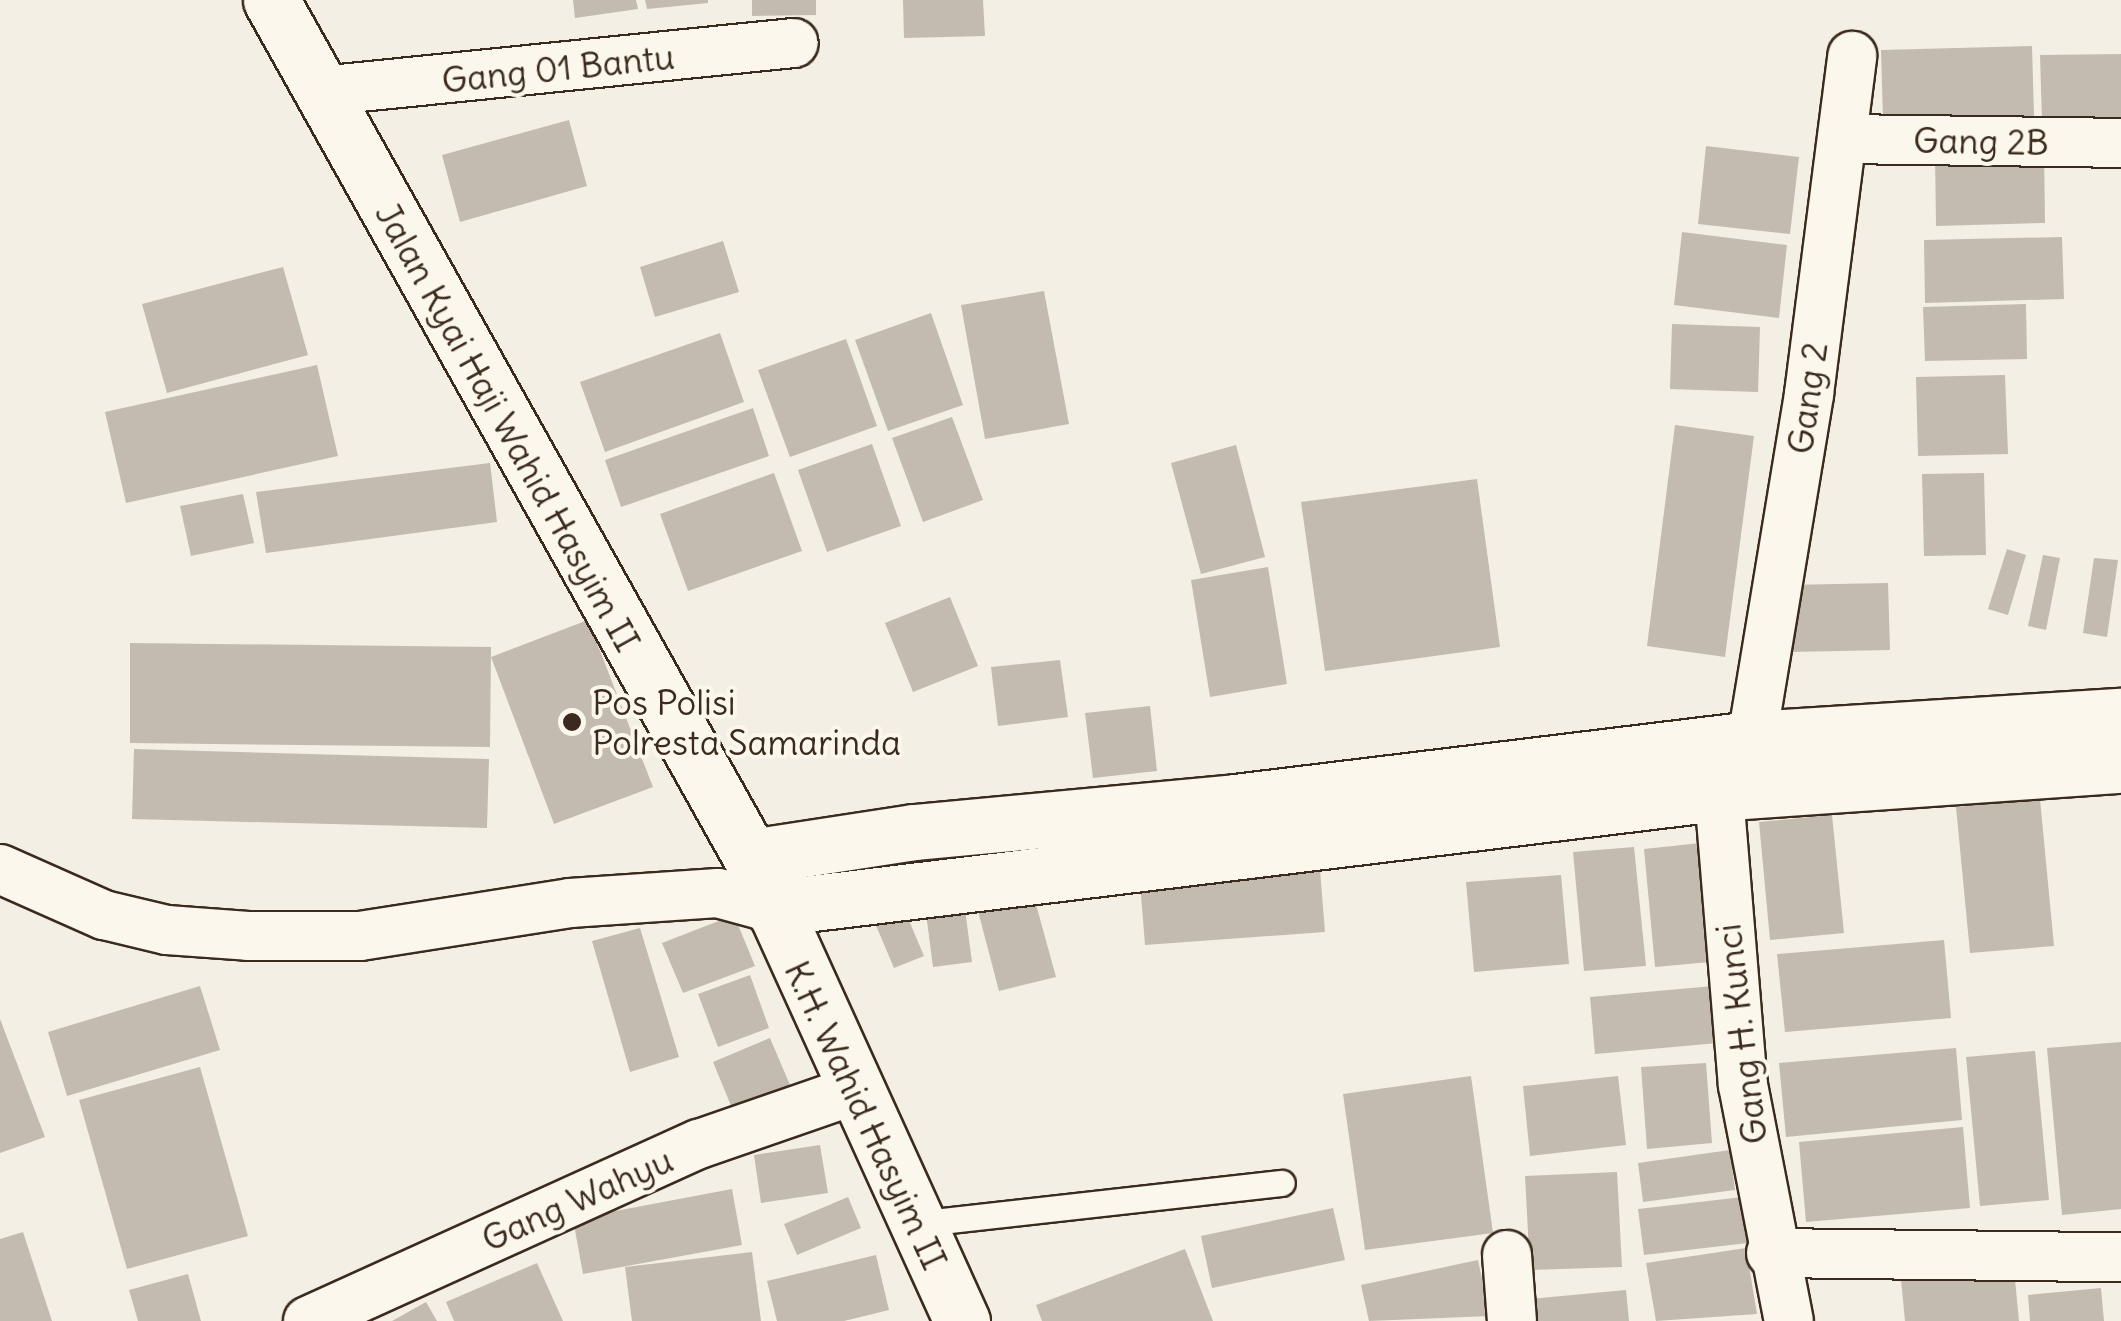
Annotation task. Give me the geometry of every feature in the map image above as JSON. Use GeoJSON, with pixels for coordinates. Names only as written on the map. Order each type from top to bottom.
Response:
{"type":"FeatureCollection","features":[{"type":"Feature","properties":{"kind":"main road","name":"Jalan Kyai Haji Wahid Hasyim II"},"geometry":{"type":"LineString","coordinates":[[271,0],[734,875],[772,908]]}},
{"type":"Feature","properties":{"kind":"main road"},"geometry":{"type":"LineString","coordinates":[[734,875],[914,832],[1728,759],[2121,716]]}},
{"type":"Feature","properties":{"kind":"main road"},"geometry":{"type":"LineString","coordinates":[[772,908],[1728,759],[2121,765]]}},
{"type":"Feature","properties":{"kind":"main road","name":"K.H. Wahid Hasyim II"},"geometry":{"type":"LineString","coordinates":[[772,908],[852,1091],[962,1321]]}},
{"type":"Feature","properties":{"kind":"street","name":"Gang 01 Bantu"},"geometry":{"type":"LineString","coordinates":[[321,91],[794,44]]}},
{"type":"Feature","properties":{"kind":"street","name":"Gang 2"},"geometry":{"type":"LineString","coordinates":[[1728,759],[1842,139],[1852,56]]}},
{"type":"Feature","properties":{"kind":"street","name":"Gang 2B"},"geometry":{"type":"LineString","coordinates":[[1842,139],[2121,143]]}},
{"type":"Feature","properties":{"kind":"street","name":"Gang H. Kunci"},"geometry":{"type":"LineString","coordinates":[[1728,759],[1744,1086],[1771,1253],[1789,1321]]}},
{"type":"Feature","properties":{"kind":"street"},"geometry":{"type":"LineString","coordinates":[[0,869],[104,914],[167,930],[248,936],[360,936],[734,875]]}},
{"type":"Feature","properties":{"kind":"street","name":"Gang Wahyu"},"geometry":{"type":"LineString","coordinates":[[308,1321],[699,1144],[852,1091]]}},
{"type":"Feature","properties":{"kind":"street"},"geometry":{"type":"LineString","coordinates":[[1771,1253],[2121,1257]]}},
{"type":"Feature","properties":{"kind":"street"},"geometry":{"type":"LineString","coordinates":[[1507,1256],[1512,1321]]}},
{"type":"Feature","properties":{"kind":"lane"},"geometry":{"type":"LineString","coordinates":[[916,1224],[1282,1183]]}},
{"type":"Feature","properties":{"kind":"building"},"geometry":{"type":"Polygon","coordinates":[[[573,0],[636,0],[638,9],[575,18],[573,0]]]}},
{"type":"Feature","properties":{"kind":"building"},"geometry":{"type":"Polygon","coordinates":[[[645,0],[708,0],[708,3],[647,9],[645,0]]]}},
{"type":"Feature","properties":{"kind":"building"},"geometry":{"type":"Polygon","coordinates":[[[752,0],[816,0],[816,15],[752,16],[752,0]]]}},
{"type":"Feature","properties":{"kind":"building"},"geometry":{"type":"Polygon","coordinates":[[[903,0],[983,0],[985,36],[904,38],[903,0]]]}},
{"type":"Feature","properties":{"kind":"building"},"geometry":{"type":"Polygon","coordinates":[[[2032,46],[2034,116],[1883,121],[1881,50],[2032,46]]]}},
{"type":"Feature","properties":{"kind":"building"},"geometry":{"type":"Polygon","coordinates":[[[2121,54],[2121,118],[2042,120],[2040,55],[2121,54]]]}},
{"type":"Feature","properties":{"kind":"building"},"geometry":{"type":"Polygon","coordinates":[[[569,120],[587,186],[460,222],[442,155],[569,120]]]}},
{"type":"Feature","properties":{"kind":"building"},"geometry":{"type":"Polygon","coordinates":[[[1706,146],[1799,157],[1790,234],[1698,224],[1706,146]]]}},
{"type":"Feature","properties":{"kind":"building"},"geometry":{"type":"Polygon","coordinates":[[[2044,150],[2045,223],[1936,226],[1935,152],[2044,150]]]}},
{"type":"Feature","properties":{"kind":"building"},"geometry":{"type":"Polygon","coordinates":[[[1682,232],[1787,245],[1779,318],[1674,305],[1682,232]]]}},
{"type":"Feature","properties":{"kind":"building"},"geometry":{"type":"Polygon","coordinates":[[[2062,237],[2064,299],[1925,303],[1924,240],[2062,237]]]}},
{"type":"Feature","properties":{"kind":"building"},"geometry":{"type":"Polygon","coordinates":[[[723,241],[739,292],[655,317],[640,267],[723,241]]]}},
{"type":"Feature","properties":{"kind":"building"},"geometry":{"type":"Polygon","coordinates":[[[283,267],[308,355],[167,393],[142,304],[283,267]]]}},
{"type":"Feature","properties":{"kind":"building"},"geometry":{"type":"Polygon","coordinates":[[[1044,291],[1069,424],[985,439],[961,305],[1044,291]]]}},
{"type":"Feature","properties":{"kind":"building"},"geometry":{"type":"Polygon","coordinates":[[[2026,304],[2027,359],[1925,361],[1923,307],[2026,304]]]}},
{"type":"Feature","properties":{"kind":"building"},"geometry":{"type":"Polygon","coordinates":[[[931,313],[963,405],[888,431],[855,340],[931,313]]]}},
{"type":"Feature","properties":{"kind":"building"},"geometry":{"type":"Polygon","coordinates":[[[1672,324],[1760,327],[1758,392],[1670,389],[1672,324]]]}},
{"type":"Feature","properties":{"kind":"building"},"geometry":{"type":"Polygon","coordinates":[[[720,333],[744,402],[605,452],[580,382],[720,333]]]}},
{"type":"Feature","properties":{"kind":"building"},"geometry":{"type":"Polygon","coordinates":[[[846,339],[877,426],[790,457],[758,370],[846,339]]]}},
{"type":"Feature","properties":{"kind":"building"},"geometry":{"type":"Polygon","coordinates":[[[317,365],[338,456],[126,503],[105,412],[317,365]]]}},
{"type":"Feature","properties":{"kind":"building"},"geometry":{"type":"Polygon","coordinates":[[[2005,375],[2008,454],[1918,456],[1916,377],[2005,375]]]}},
{"type":"Feature","properties":{"kind":"building"},"geometry":{"type":"Polygon","coordinates":[[[753,408],[769,456],[621,507],[605,460],[753,408]]]}},
{"type":"Feature","properties":{"kind":"building"},"geometry":{"type":"Polygon","coordinates":[[[952,417],[983,500],[923,522],[892,438],[952,417]]]}},
{"type":"Feature","properties":{"kind":"building"},"geometry":{"type":"Polygon","coordinates":[[[1675,425],[1754,436],[1725,657],[1647,646],[1675,425]]]}},
{"type":"Feature","properties":{"kind":"building"},"geometry":{"type":"Polygon","coordinates":[[[872,444],[901,526],[827,552],[798,470],[872,444]]]}},
{"type":"Feature","properties":{"kind":"building"},"geometry":{"type":"Polygon","coordinates":[[[1236,445],[1265,557],[1201,574],[1171,463],[1236,445]]]}},
{"type":"Feature","properties":{"kind":"building"},"geometry":{"type":"Polygon","coordinates":[[[490,463],[497,522],[266,553],[256,492],[490,463]]]}},
{"type":"Feature","properties":{"kind":"building"},"geometry":{"type":"Polygon","coordinates":[[[774,473],[802,551],[688,591],[660,514],[774,473]]]}},
{"type":"Feature","properties":{"kind":"building"},"geometry":{"type":"Polygon","coordinates":[[[1984,473],[1986,555],[1924,556],[1922,474],[1984,473]]]}},
{"type":"Feature","properties":{"kind":"building"},"geometry":{"type":"Polygon","coordinates":[[[1477,479],[1500,647],[1325,671],[1301,502],[1477,479]]]}},
{"type":"Feature","properties":{"kind":"building"},"geometry":{"type":"Polygon","coordinates":[[[243,494],[254,543],[191,556],[180,506],[243,494]]]}},
{"type":"Feature","properties":{"kind":"building"},"geometry":{"type":"Polygon","coordinates":[[[2007,549],[2026,555],[2008,615],[1988,609],[2007,549]]]}},
{"type":"Feature","properties":{"kind":"building"},"geometry":{"type":"Polygon","coordinates":[[[2043,555],[2060,558],[2046,630],[2028,626],[2043,555]]]}},
{"type":"Feature","properties":{"kind":"building"},"geometry":{"type":"Polygon","coordinates":[[[2094,558],[2118,560],[2107,637],[2083,633],[2094,558]]]}},
{"type":"Feature","properties":{"kind":"building"},"geometry":{"type":"Polygon","coordinates":[[[1268,567],[1287,684],[1210,697],[1191,580],[1268,567]]]}},
{"type":"Feature","properties":{"kind":"building"},"geometry":{"type":"Polygon","coordinates":[[[1888,583],[1890,650],[1789,652],[1786,585],[1888,583]]]}},
{"type":"Feature","properties":{"kind":"building"},"geometry":{"type":"Polygon","coordinates":[[[950,597],[978,666],[913,692],[885,623],[950,597]]]}},
{"type":"Feature","properties":{"kind":"building","name":"Pos Polisi Polresta Samarinda"},"geometry":{"type":"Polygon","coordinates":[[[588,620],[653,787],[554,824],[491,657],[588,620]]]}},
{"type":"Feature","properties":{"kind":"building"},"geometry":{"type":"Polygon","coordinates":[[[130,643],[491,647],[490,747],[130,743],[130,643]]]}},
{"type":"Feature","properties":{"kind":"building"},"geometry":{"type":"Polygon","coordinates":[[[1060,660],[1068,717],[998,726],[991,667],[1060,660]]]}},
{"type":"Feature","properties":{"kind":"building"},"geometry":{"type":"Polygon","coordinates":[[[1150,706],[1157,771],[1093,778],[1085,713],[1150,706]]]}},
{"type":"Feature","properties":{"kind":"building"},"geometry":{"type":"Polygon","coordinates":[[[134,749],[489,759],[487,828],[132,819],[134,749]]]}},
{"type":"Feature","properties":{"kind":"building"},"geometry":{"type":"Polygon","coordinates":[[[2040,799],[2054,946],[1970,953],[1956,807],[2040,799]]]}},
{"type":"Feature","properties":{"kind":"building"},"geometry":{"type":"Polygon","coordinates":[[[1832,815],[1844,933],[1770,940],[1759,822],[1832,815]]]}},
{"type":"Feature","properties":{"kind":"building"},"geometry":{"type":"Polygon","coordinates":[[[1710,842],[1721,961],[1655,967],[1644,849],[1710,842]]]}},
{"type":"Feature","properties":{"kind":"building"},"geometry":{"type":"Polygon","coordinates":[[[1634,847],[1646,966],[1584,971],[1573,852],[1634,847]]]}},
{"type":"Feature","properties":{"kind":"building"},"geometry":{"type":"Polygon","coordinates":[[[1319,857],[1325,932],[1145,945],[1139,870],[1319,857]]]}},
{"type":"Feature","properties":{"kind":"building"},"geometry":{"type":"Polygon","coordinates":[[[1561,875],[1569,964],[1474,972],[1466,882],[1561,875]]]}},
{"type":"Feature","properties":{"kind":"building"},"geometry":{"type":"Polygon","coordinates":[[[899,897],[924,956],[894,968],[869,909],[899,897]]]}},
{"type":"Feature","properties":{"kind":"building"},"geometry":{"type":"Polygon","coordinates":[[[1034,897],[1056,977],[999,991],[978,911],[1034,897]]]}},
{"type":"Feature","properties":{"kind":"building"},"geometry":{"type":"Polygon","coordinates":[[[964,902],[972,962],[933,967],[925,906],[964,902]]]}},
{"type":"Feature","properties":{"kind":"building"},"geometry":{"type":"Polygon","coordinates":[[[734,915],[755,966],[683,993],[662,943],[734,915]]]}},
{"type":"Feature","properties":{"kind":"building"},"geometry":{"type":"Polygon","coordinates":[[[640,928],[679,1057],[630,1072],[592,941],[640,928]]]}},
{"type":"Feature","properties":{"kind":"building"},"geometry":{"type":"Polygon","coordinates":[[[1944,940],[1951,1018],[1785,1032],[1777,954],[1944,940]]]}},
{"type":"Feature","properties":{"kind":"building"},"geometry":{"type":"Polygon","coordinates":[[[750,975],[769,1028],[718,1047],[698,994],[750,975]]]}},
{"type":"Feature","properties":{"kind":"building"},"geometry":{"type":"Polygon","coordinates":[[[200,986],[220,1050],[67,1096],[48,1032],[200,986]]]}},
{"type":"Feature","properties":{"kind":"building"},"geometry":{"type":"Polygon","coordinates":[[[1713,986],[1718,1043],[1595,1054],[1590,997],[1713,986]]]}},
{"type":"Feature","properties":{"kind":"building"},"geometry":{"type":"Polygon","coordinates":[[[0,1019],[45,1137],[0,1153],[0,1019]]]}},
{"type":"Feature","properties":{"kind":"building"},"geometry":{"type":"Polygon","coordinates":[[[770,1038],[790,1085],[732,1108],[713,1062],[770,1038]]]}},
{"type":"Feature","properties":{"kind":"building"},"geometry":{"type":"Polygon","coordinates":[[[2121,1042],[2121,1209],[2062,1215],[2047,1048],[2121,1042]]]}},
{"type":"Feature","properties":{"kind":"building"},"geometry":{"type":"Polygon","coordinates":[[[1956,1048],[1962,1120],[1786,1137],[1779,1063],[1956,1048]]]}},
{"type":"Feature","properties":{"kind":"building"},"geometry":{"type":"Polygon","coordinates":[[[2035,1051],[2049,1200],[1980,1206],[1966,1057],[2035,1051]]]}},
{"type":"Feature","properties":{"kind":"building"},"geometry":{"type":"Polygon","coordinates":[[[1706,1063],[1712,1143],[1647,1149],[1641,1067],[1706,1063]]]}},
{"type":"Feature","properties":{"kind":"building"},"geometry":{"type":"Polygon","coordinates":[[[200,1067],[248,1236],[127,1269],[79,1100],[200,1067]]]}},
{"type":"Feature","properties":{"kind":"building"},"geometry":{"type":"Polygon","coordinates":[[[1471,1076],[1493,1233],[1365,1250],[1343,1094],[1471,1076]]]}},
{"type":"Feature","properties":{"kind":"building"},"geometry":{"type":"Polygon","coordinates":[[[1618,1076],[1626,1145],[1530,1156],[1523,1086],[1618,1076]]]}},
{"type":"Feature","properties":{"kind":"building"},"geometry":{"type":"Polygon","coordinates":[[[1963,1127],[1970,1208],[1806,1222],[1799,1142],[1963,1127]]]}},
{"type":"Feature","properties":{"kind":"building"},"geometry":{"type":"Polygon","coordinates":[[[820,1145],[828,1193],[761,1203],[754,1155],[820,1145]]]}},
{"type":"Feature","properties":{"kind":"building"},"geometry":{"type":"Polygon","coordinates":[[[1730,1150],[1735,1190],[1643,1202],[1638,1163],[1730,1150]]]}},
{"type":"Feature","properties":{"kind":"building"},"geometry":{"type":"Polygon","coordinates":[[[1617,1172],[1622,1267],[1530,1270],[1525,1176],[1617,1172]]]}},
{"type":"Feature","properties":{"kind":"building"},"geometry":{"type":"Polygon","coordinates":[[[732,1189],[742,1245],[583,1274],[573,1219],[732,1189]]]}},
{"type":"Feature","properties":{"kind":"building"},"geometry":{"type":"Polygon","coordinates":[[[848,1197],[861,1228],[797,1255],[784,1224],[848,1197]]]}},
{"type":"Feature","properties":{"kind":"building"},"geometry":{"type":"Polygon","coordinates":[[[1743,1197],[1748,1243],[1644,1255],[1638,1209],[1743,1197]]]}},
{"type":"Feature","properties":{"kind":"building"},"geometry":{"type":"Polygon","coordinates":[[[1333,1208],[1345,1260],[1212,1288],[1201,1236],[1333,1208]]]}},
{"type":"Feature","properties":{"kind":"building"},"geometry":{"type":"Polygon","coordinates":[[[23,1232],[52,1321],[0,1321],[0,1239],[23,1232]]]}},
{"type":"Feature","properties":{"kind":"building"},"geometry":{"type":"Polygon","coordinates":[[[1746,1248],[1757,1314],[1656,1321],[1646,1263],[1746,1248]]]}},
{"type":"Feature","properties":{"kind":"building"},"geometry":{"type":"Polygon","coordinates":[[[1185,1249],[1213,1321],[1042,1321],[1036,1305],[1185,1249]]]}},
{"type":"Feature","properties":{"kind":"building"},"geometry":{"type":"Polygon","coordinates":[[[752,1252],[761,1321],[632,1321],[625,1267],[752,1252]]]}},
{"type":"Feature","properties":{"kind":"building"},"geometry":{"type":"Polygon","coordinates":[[[876,1255],[889,1310],[844,1321],[777,1321],[767,1281],[876,1255]]]}},
{"type":"Feature","properties":{"kind":"building"},"geometry":{"type":"Polygon","coordinates":[[[1478,1260],[1490,1316],[1369,1321],[1361,1285],[1478,1260]]]}},
{"type":"Feature","properties":{"kind":"building"},"geometry":{"type":"Polygon","coordinates":[[[537,1263],[563,1321],[454,1321],[446,1302],[537,1263]]]}},
{"type":"Feature","properties":{"kind":"building"},"geometry":{"type":"Polygon","coordinates":[[[2014,1269],[2019,1321],[1905,1321],[1901,1279],[2014,1269]]]}},
{"type":"Feature","properties":{"kind":"building"},"geometry":{"type":"Polygon","coordinates":[[[188,1274],[201,1321],[138,1321],[129,1290],[188,1274]]]}},
{"type":"Feature","properties":{"kind":"building"},"geometry":{"type":"Polygon","coordinates":[[[2101,1288],[2104,1321],[2030,1321],[2028,1295],[2101,1288]]]}},
{"type":"Feature","properties":{"kind":"building"},"geometry":{"type":"Polygon","coordinates":[[[1626,1290],[1629,1321],[1521,1321],[1519,1300],[1626,1290]]]}},
{"type":"Feature","properties":{"kind":"building"},"geometry":{"type":"Polygon","coordinates":[[[426,1302],[437,1321],[392,1321],[426,1302]]]}},
{"type":"Feature","properties":{"kind":"place","name":"Pos Polisi Polresta Samarinda"},"geometry":{"type":"Point","coordinates":[572,722]}}]}
